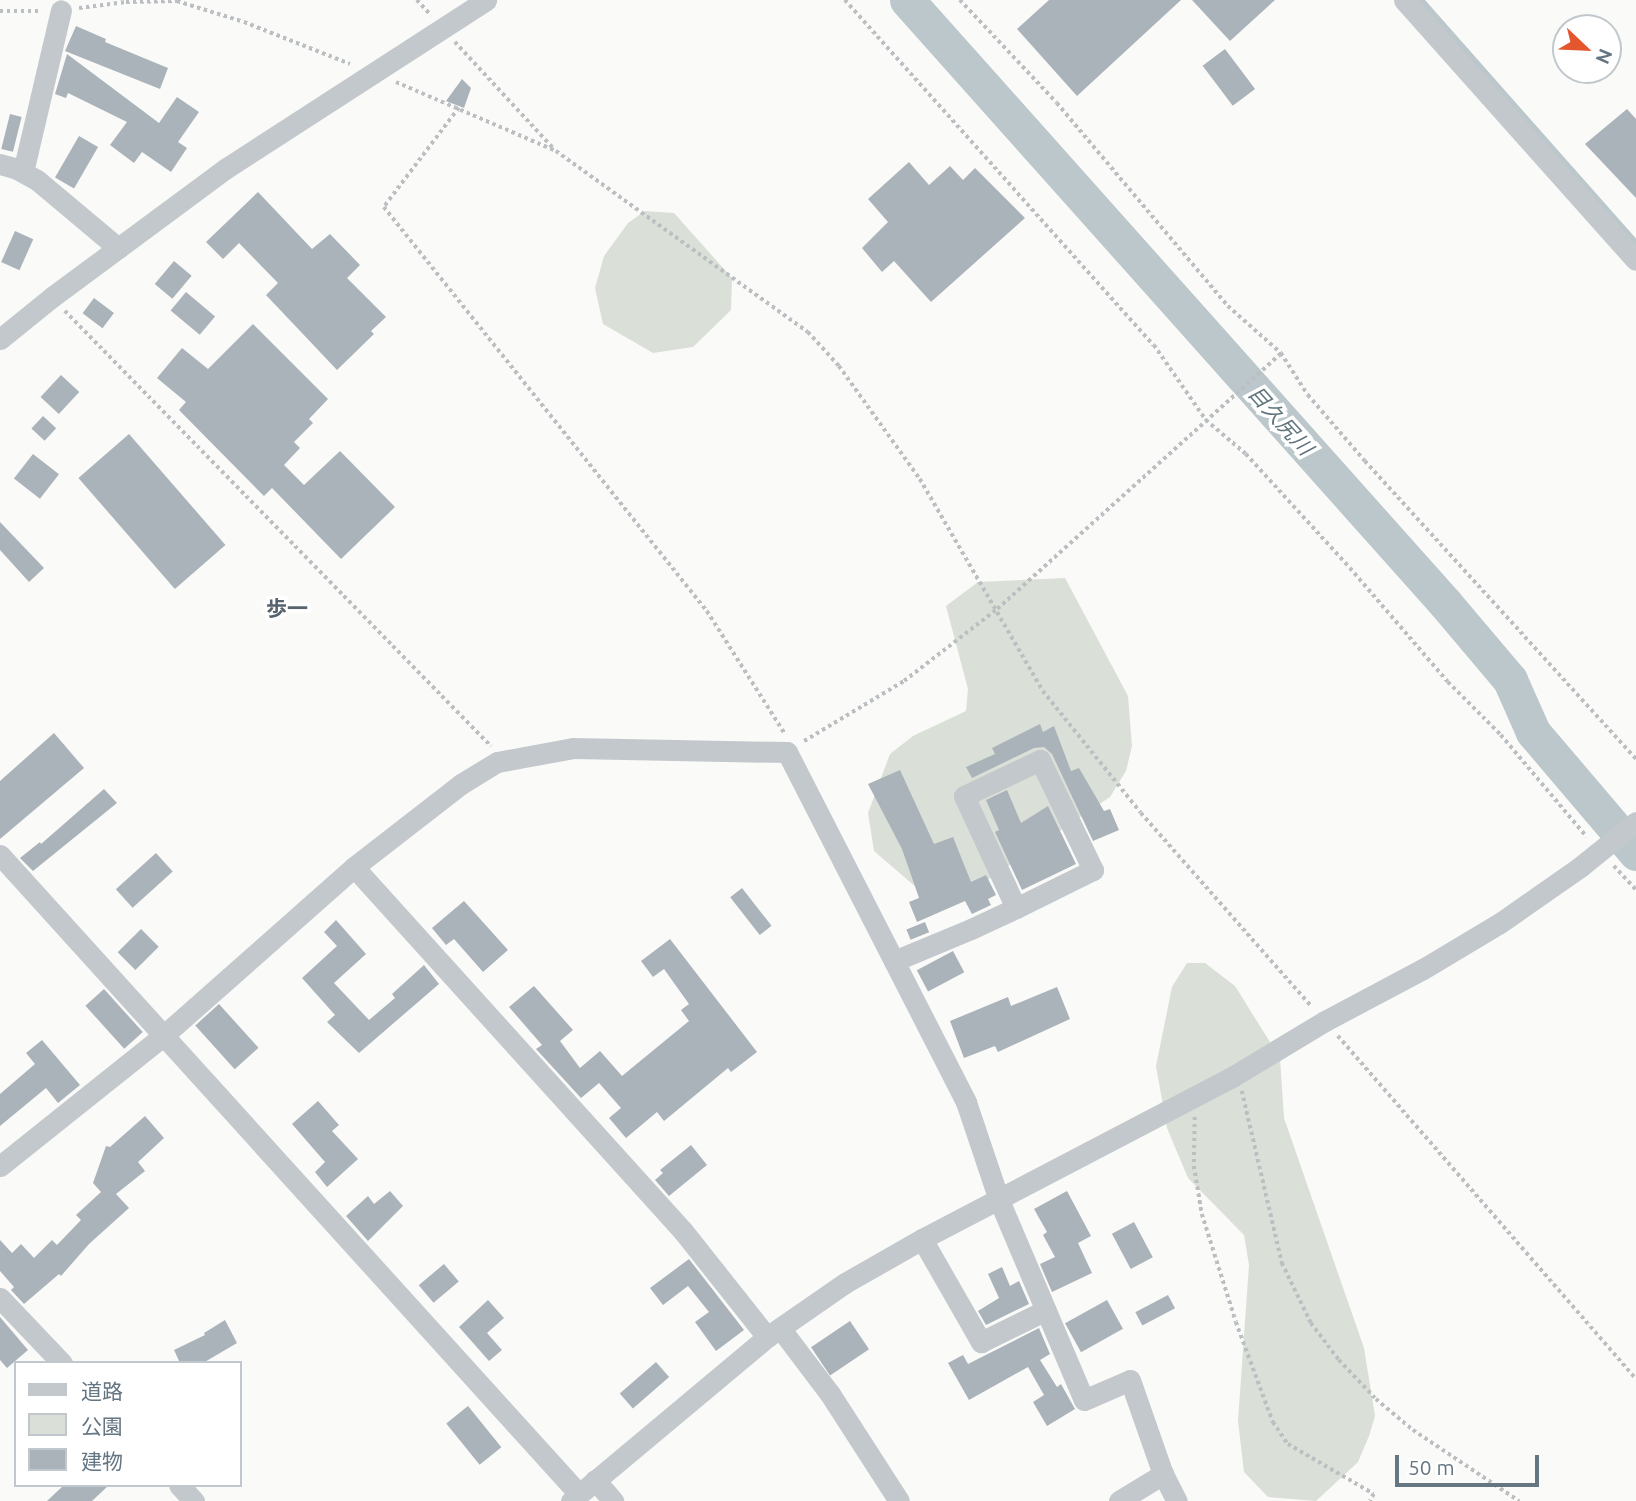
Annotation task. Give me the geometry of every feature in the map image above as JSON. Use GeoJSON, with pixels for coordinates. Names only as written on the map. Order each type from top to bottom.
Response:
{"type":"FeatureCollection","features":[{"type":"Feature","properties":{"kind":"street"},"geometry":{"type":"LineString","coordinates":[[0,339],[52,297],[225,169],[486,0]]}},
{"type":"Feature","properties":{"kind":"street"},"geometry":{"type":"LineString","coordinates":[[1404,0],[1636,260]]}},
{"type":"Feature","properties":{"kind":"street"},"geometry":{"type":"LineString","coordinates":[[23,172],[61,10]]}},
{"type":"Feature","properties":{"kind":"street"},"geometry":{"type":"LineString","coordinates":[[0,164],[23,172],[73,207],[118,248]]}},
{"type":"Feature","properties":{"kind":"street"},"geometry":{"type":"LineString","coordinates":[[0,1166],[163,1036],[354,867],[461,784],[497,762],[573,748],[790,749],[966,1102],[999,1200],[1084,1400],[1130,1380],[1163,1474],[1177,1501]]}},
{"type":"Feature","properties":{"kind":"street"},"geometry":{"type":"LineString","coordinates":[[894,961],[1016,908],[1093,870],[1040,760],[964,796],[1016,908]]}},
{"type":"Feature","properties":{"kind":"street"},"geometry":{"type":"LineString","coordinates":[[0,855],[435,1333],[575,1498],[774,1332],[845,1283],[922,1238],[1232,1077],[1325,1021],[1423,969],[1500,923],[1636,822]]}},
{"type":"Feature","properties":{"kind":"street"},"geometry":{"type":"LineString","coordinates":[[354,867],[830,1394],[899,1501]]}},
{"type":"Feature","properties":{"kind":"street"},"geometry":{"type":"LineString","coordinates":[[922,1238],[981,1342],[1046,1310]]}},
{"type":"Feature","properties":{"kind":"street"},"geometry":{"type":"LineString","coordinates":[[0,1298],[60,1361]]}},
{"type":"Feature","properties":{"kind":"street"},"geometry":{"type":"LineString","coordinates":[[1119,1501],[1163,1474]]}},
{"type":"Feature","properties":{"kind":"street"},"geometry":{"type":"LineString","coordinates":[[595,1480],[613,1501]]}},
{"type":"Feature","properties":{"kind":"street"},"geometry":{"type":"LineString","coordinates":[[181,1487],[194,1501]]}},
{"type":"Feature","properties":{"kind":"path"},"geometry":{"type":"LineString","coordinates":[[845,0],[1154,345],[1206,420],[1246,454],[1350,568],[1448,682],[1501,735],[1564,814],[1603,849],[1636,890]]}},
{"type":"Feature","properties":{"kind":"path"},"geometry":{"type":"LineString","coordinates":[[960,0],[1057,103],[1227,306],[1281,353],[1308,395],[1365,461],[1636,759]]}},
{"type":"Feature","properties":{"kind":"path"},"geometry":{"type":"LineString","coordinates":[[0,11],[61,10],[126,2],[177,1],[244,22],[556,150]]}},
{"type":"Feature","properties":{"kind":"path"},"geometry":{"type":"LineString","coordinates":[[443,28],[556,150],[808,332],[839,366],[920,480],[1043,691],[1108,772],[1636,1379]]}},
{"type":"Feature","properties":{"kind":"path"},"geometry":{"type":"LineString","coordinates":[[459,108],[384,207],[707,611],[790,749],[904,681],[997,609],[1104,509],[1199,429],[1212,414],[1281,353]]}},
{"type":"Feature","properties":{"kind":"path"},"geometry":{"type":"LineString","coordinates":[[52,297],[489,741],[497,762]]}},
{"type":"Feature","properties":{"kind":"path"},"geometry":{"type":"LineString","coordinates":[[1232,1077],[1247,1101],[1282,1263],[1311,1323],[1339,1360],[1376,1399],[1413,1430],[1519,1501]]}},
{"type":"Feature","properties":{"kind":"path"},"geometry":{"type":"LineString","coordinates":[[1195,1097],[1194,1166],[1202,1214],[1236,1322],[1273,1422],[1288,1444],[1374,1494],[1370,1501]]}},
{"type":"Feature","properties":{"kind":"green space"},"geometry":{"type":"Polygon","coordinates":[[[645,211],[674,213],[732,278],[731,310],[693,347],[653,353],[603,324],[595,288],[604,256],[628,223],[645,211]]]}},
{"type":"Feature","properties":{"kind":"green space"},"geometry":{"type":"Polygon","coordinates":[[[1065,578],[1128,696],[1132,746],[1126,771],[1110,797],[979,886],[931,900],[874,851],[868,813],[890,754],[913,736],[966,711],[968,689],[946,606],[978,582],[1065,578]]]}},
{"type":"Feature","properties":{"kind":"green space"},"geometry":{"type":"Polygon","coordinates":[[[1187,963],[1205,963],[1235,986],[1280,1058],[1284,1118],[1364,1348],[1375,1416],[1369,1436],[1358,1462],[1316,1501],[1268,1497],[1244,1472],[1238,1421],[1249,1265],[1244,1235],[1188,1178],[1167,1128],[1156,1066],[1172,987],[1187,963]]]}},
{"type":"Feature","properties":{"kind":"building"},"geometry":{"type":"Polygon","coordinates":[[[1049,0],[1181,0],[1077,96],[1017,29],[1049,0]]]}},
{"type":"Feature","properties":{"kind":"building"},"geometry":{"type":"Polygon","coordinates":[[[1192,0],[1275,0],[1230,41],[1192,0]]]}},
{"type":"Feature","properties":{"kind":"building"},"geometry":{"type":"Polygon","coordinates":[[[76,26],[106,39],[105,42],[168,68],[160,89],[65,51],[76,26]]]}},
{"type":"Feature","properties":{"kind":"building"},"geometry":{"type":"Polygon","coordinates":[[[1225,49],[1255,89],[1233,106],[1203,66],[1225,49]]]}},
{"type":"Feature","properties":{"kind":"building"},"geometry":{"type":"Polygon","coordinates":[[[67,54],[159,123],[177,97],[199,112],[178,142],[187,148],[171,172],[142,152],[134,163],[110,145],[127,122],[68,93],[66,98],[55,94],[67,54]]]}},
{"type":"Feature","properties":{"kind":"building"},"geometry":{"type":"Polygon","coordinates":[[[462,79],[471,88],[464,108],[446,101],[462,79]]]}},
{"type":"Feature","properties":{"kind":"building"},"geometry":{"type":"Polygon","coordinates":[[[1627,109],[1636,119],[1636,198],[1585,144],[1627,109]]]}},
{"type":"Feature","properties":{"kind":"building"},"geometry":{"type":"Polygon","coordinates":[[[10,114],[22,117],[13,152],[1,149],[10,114]]]}},
{"type":"Feature","properties":{"kind":"building"},"geometry":{"type":"Polygon","coordinates":[[[79,136],[98,147],[74,189],[55,178],[79,136]]]}},
{"type":"Feature","properties":{"kind":"building"},"geometry":{"type":"Polygon","coordinates":[[[909,162],[929,185],[950,166],[963,180],[975,168],[1025,218],[931,302],[894,261],[882,272],[862,248],[888,222],[868,199],[909,162]]]}},
{"type":"Feature","properties":{"kind":"building"},"geometry":{"type":"Polygon","coordinates":[[[258,192],[312,249],[330,234],[360,265],[347,278],[386,317],[371,331],[374,334],[337,370],[266,295],[278,283],[239,243],[223,259],[206,242],[258,192]]]}},
{"type":"Feature","properties":{"kind":"building"},"geometry":{"type":"Polygon","coordinates":[[[15,231],[33,239],[19,270],[1,262],[15,231]]]}},
{"type":"Feature","properties":{"kind":"building"},"geometry":{"type":"Polygon","coordinates":[[[174,261],[192,276],[172,299],[155,284],[174,261]]]}},
{"type":"Feature","properties":{"kind":"building"},"geometry":{"type":"Polygon","coordinates":[[[186,292],[215,316],[200,335],[171,310],[186,292]]]}},
{"type":"Feature","properties":{"kind":"building"},"geometry":{"type":"Polygon","coordinates":[[[94,298],[114,313],[103,328],[83,313],[94,298]]]}},
{"type":"Feature","properties":{"kind":"building"},"geometry":{"type":"Polygon","coordinates":[[[253,324],[328,399],[309,419],[313,423],[294,442],[300,448],[284,465],[304,485],[340,451],[395,507],[341,559],[272,488],[264,496],[179,410],[186,402],[157,378],[182,348],[208,369],[253,324]]]}},
{"type":"Feature","properties":{"kind":"building"},"geometry":{"type":"Polygon","coordinates":[[[61,375],[79,392],[59,414],[41,397],[61,375]]]}},
{"type":"Feature","properties":{"kind":"building"},"geometry":{"type":"Polygon","coordinates":[[[43,416],[56,428],[45,441],[31,428],[43,416]]]}},
{"type":"Feature","properties":{"kind":"building"},"geometry":{"type":"Polygon","coordinates":[[[129,434],[225,545],[175,589],[78,478],[129,434]]]}},
{"type":"Feature","properties":{"kind":"building"},"geometry":{"type":"Polygon","coordinates":[[[33,454],[59,474],[40,499],[14,478],[33,454]]]}},
{"type":"Feature","properties":{"kind":"building"},"geometry":{"type":"Polygon","coordinates":[[[0,522],[44,568],[29,582],[0,550],[0,522]]]}},
{"type":"Feature","properties":{"kind":"building"},"geometry":{"type":"Polygon","coordinates":[[[1040,724],[1043,732],[1054,726],[1071,771],[1079,768],[1104,811],[1110,809],[1119,830],[1093,841],[1052,754],[1044,747],[1034,748],[972,778],[966,767],[995,754],[992,748],[1040,724]]]}},
{"type":"Feature","properties":{"kind":"building"},"geometry":{"type":"Polygon","coordinates":[[[54,733],[84,768],[0,839],[0,781],[54,733]]]}},
{"type":"Feature","properties":{"kind":"building"},"geometry":{"type":"Polygon","coordinates":[[[900,770],[934,844],[953,837],[971,882],[986,875],[996,895],[988,899],[991,905],[972,914],[965,901],[917,922],[909,902],[919,898],[902,849],[868,784],[900,770]]]}},
{"type":"Feature","properties":{"kind":"building"},"geometry":{"type":"Polygon","coordinates":[[[104,789],[117,803],[33,871],[20,858],[40,842],[41,844],[104,789]]]}},
{"type":"Feature","properties":{"kind":"building"},"geometry":{"type":"Polygon","coordinates":[[[1007,790],[1021,823],[1048,806],[1076,864],[1022,890],[995,832],[999,830],[986,800],[1007,790]]]}},
{"type":"Feature","properties":{"kind":"building"},"geometry":{"type":"Polygon","coordinates":[[[156,853],[173,872],[133,908],[116,889],[156,853]]]}},
{"type":"Feature","properties":{"kind":"building"},"geometry":{"type":"Polygon","coordinates":[[[742,888],[772,926],[760,935],[730,897],[742,888]]]}},
{"type":"Feature","properties":{"kind":"building"},"geometry":{"type":"Polygon","coordinates":[[[464,901],[508,950],[483,972],[454,939],[446,945],[432,928],[464,901]]]}},
{"type":"Feature","properties":{"kind":"building"},"geometry":{"type":"Polygon","coordinates":[[[336,920],[366,954],[334,983],[369,1020],[395,998],[392,994],[424,965],[439,984],[359,1053],[327,1022],[335,1015],[302,978],[337,946],[324,932],[336,920]]]}},
{"type":"Feature","properties":{"kind":"building"},"geometry":{"type":"Polygon","coordinates":[[[925,922],[929,932],[911,940],[906,929],[925,922]]]}},
{"type":"Feature","properties":{"kind":"building"},"geometry":{"type":"Polygon","coordinates":[[[141,929],[159,947],[135,970],[118,952],[141,929]]]}},
{"type":"Feature","properties":{"kind":"building"},"geometry":{"type":"Polygon","coordinates":[[[670,939],[757,1052],[731,1072],[728,1068],[664,1121],[657,1112],[626,1138],[609,1118],[621,1108],[599,1083],[581,1098],[536,1049],[542,1045],[509,1007],[534,986],[573,1030],[560,1041],[580,1068],[600,1051],[622,1076],[689,1021],[681,1010],[689,1004],[664,969],[653,977],[641,961],[670,939]]]}},
{"type":"Feature","properties":{"kind":"building"},"geometry":{"type":"Polygon","coordinates":[[[953,951],[964,972],[928,991],[917,970],[953,951]]]}},
{"type":"Feature","properties":{"kind":"building"},"geometry":{"type":"Polygon","coordinates":[[[1057,987],[1070,1019],[998,1052],[995,1046],[964,1058],[950,1021],[1008,997],[1011,1006],[1057,987]]]}},
{"type":"Feature","properties":{"kind":"building"},"geometry":{"type":"Polygon","coordinates":[[[104,989],[143,1032],[124,1049],[85,1006],[104,989]]]}},
{"type":"Feature","properties":{"kind":"building"},"geometry":{"type":"Polygon","coordinates":[[[219,1004],[258,1048],[235,1069],[195,1025],[219,1004]]]}},
{"type":"Feature","properties":{"kind":"building"},"geometry":{"type":"Polygon","coordinates":[[[42,1040],[80,1085],[58,1103],[46,1088],[0,1126],[0,1094],[35,1064],[26,1053],[42,1040]]]}},
{"type":"Feature","properties":{"kind":"building"},"geometry":{"type":"Polygon","coordinates":[[[318,1101],[339,1125],[332,1131],[358,1159],[327,1187],[315,1172],[325,1162],[292,1124],[318,1101]]]}},
{"type":"Feature","properties":{"kind":"building"},"geometry":{"type":"Polygon","coordinates":[[[145,1116],[164,1138],[138,1162],[145,1171],[116,1194],[129,1208],[89,1244],[61,1276],[59,1274],[24,1304],[11,1290],[14,1287],[0,1271],[0,1240],[12,1253],[21,1244],[34,1258],[52,1240],[57,1245],[81,1220],[76,1215],[101,1192],[93,1183],[106,1146],[110,1147],[145,1116]]]}},
{"type":"Feature","properties":{"kind":"building"},"geometry":{"type":"Polygon","coordinates":[[[691,1145],[707,1165],[669,1196],[655,1180],[663,1173],[660,1170],[691,1145]]]}},
{"type":"Feature","properties":{"kind":"building"},"geometry":{"type":"Polygon","coordinates":[[[390,1191],[403,1206],[368,1241],[346,1216],[368,1196],[374,1204],[390,1191]]]}},
{"type":"Feature","properties":{"kind":"building"},"geometry":{"type":"Polygon","coordinates":[[[1067,1191],[1091,1236],[1078,1243],[1092,1273],[1052,1292],[1040,1264],[1055,1257],[1043,1235],[1047,1232],[1034,1209],[1067,1191]]]}},
{"type":"Feature","properties":{"kind":"building"},"geometry":{"type":"Polygon","coordinates":[[[1134,1222],[1153,1257],[1131,1269],[1112,1234],[1134,1222]]]}},
{"type":"Feature","properties":{"kind":"building"},"geometry":{"type":"Polygon","coordinates":[[[689,1259],[744,1330],[716,1351],[695,1322],[709,1312],[688,1286],[663,1305],[650,1288],[689,1259]]]}},
{"type":"Feature","properties":{"kind":"building"},"geometry":{"type":"Polygon","coordinates":[[[444,1264],[459,1282],[434,1303],[419,1285],[444,1264]]]}},
{"type":"Feature","properties":{"kind":"building"},"geometry":{"type":"Polygon","coordinates":[[[1002,1267],[1010,1286],[1019,1281],[1029,1304],[986,1325],[978,1311],[999,1298],[988,1274],[1002,1267]]]}},
{"type":"Feature","properties":{"kind":"building"},"geometry":{"type":"Polygon","coordinates":[[[1168,1295],[1175,1308],[1142,1326],[1135,1312],[1168,1295]]]}},
{"type":"Feature","properties":{"kind":"building"},"geometry":{"type":"Polygon","coordinates":[[[488,1300],[504,1318],[487,1333],[502,1350],[489,1361],[459,1327],[488,1300]]]}},
{"type":"Feature","properties":{"kind":"building"},"geometry":{"type":"Polygon","coordinates":[[[1107,1300],[1123,1329],[1081,1352],[1065,1323],[1107,1300]]]}},
{"type":"Feature","properties":{"kind":"building"},"geometry":{"type":"Polygon","coordinates":[[[0,1317],[28,1350],[7,1368],[0,1360],[0,1317]]]}},
{"type":"Feature","properties":{"kind":"building"},"geometry":{"type":"Polygon","coordinates":[[[225,1320],[237,1343],[206,1361],[179,1361],[174,1350],[205,1335],[204,1333],[225,1320]]]}},
{"type":"Feature","properties":{"kind":"building"},"geometry":{"type":"Polygon","coordinates":[[[850,1321],[869,1349],[830,1375],[811,1347],[850,1321]]]}},
{"type":"Feature","properties":{"kind":"building"},"geometry":{"type":"Polygon","coordinates":[[[1039,1328],[1050,1354],[1040,1360],[1057,1387],[1061,1384],[1075,1409],[1047,1426],[1033,1402],[1044,1395],[1028,1367],[969,1400],[948,1363],[963,1355],[968,1364],[1039,1328]]]}},
{"type":"Feature","properties":{"kind":"building"},"geometry":{"type":"Polygon","coordinates":[[[656,1362],[669,1377],[633,1409],[620,1393],[656,1362]]]}},
{"type":"Feature","properties":{"kind":"building"},"geometry":{"type":"Polygon","coordinates":[[[468,1406],[501,1447],[480,1465],[446,1424],[468,1406]]]}},
{"type":"Feature","properties":{"kind":"building"},"geometry":{"type":"Polygon","coordinates":[[[62,1487],[107,1487],[92,1501],[47,1501],[62,1487]]]}},
{"type":"Feature","properties":{"kind":"waterway","name":"目久尻川"},"geometry":{"type":"LineString","coordinates":[[907,0],[1445,603],[1510,680],[1533,732],[1636,853]]}},
{"type":"Feature","properties":{"kind":"waterway"},"geometry":{"type":"LineString","coordinates":[[1421,0],[1636,243]]}},
{"type":"Feature","properties":{"kind":"district","name":"歩一"},"geometry":{"type":"Point","coordinates":[287,608]}}]}
